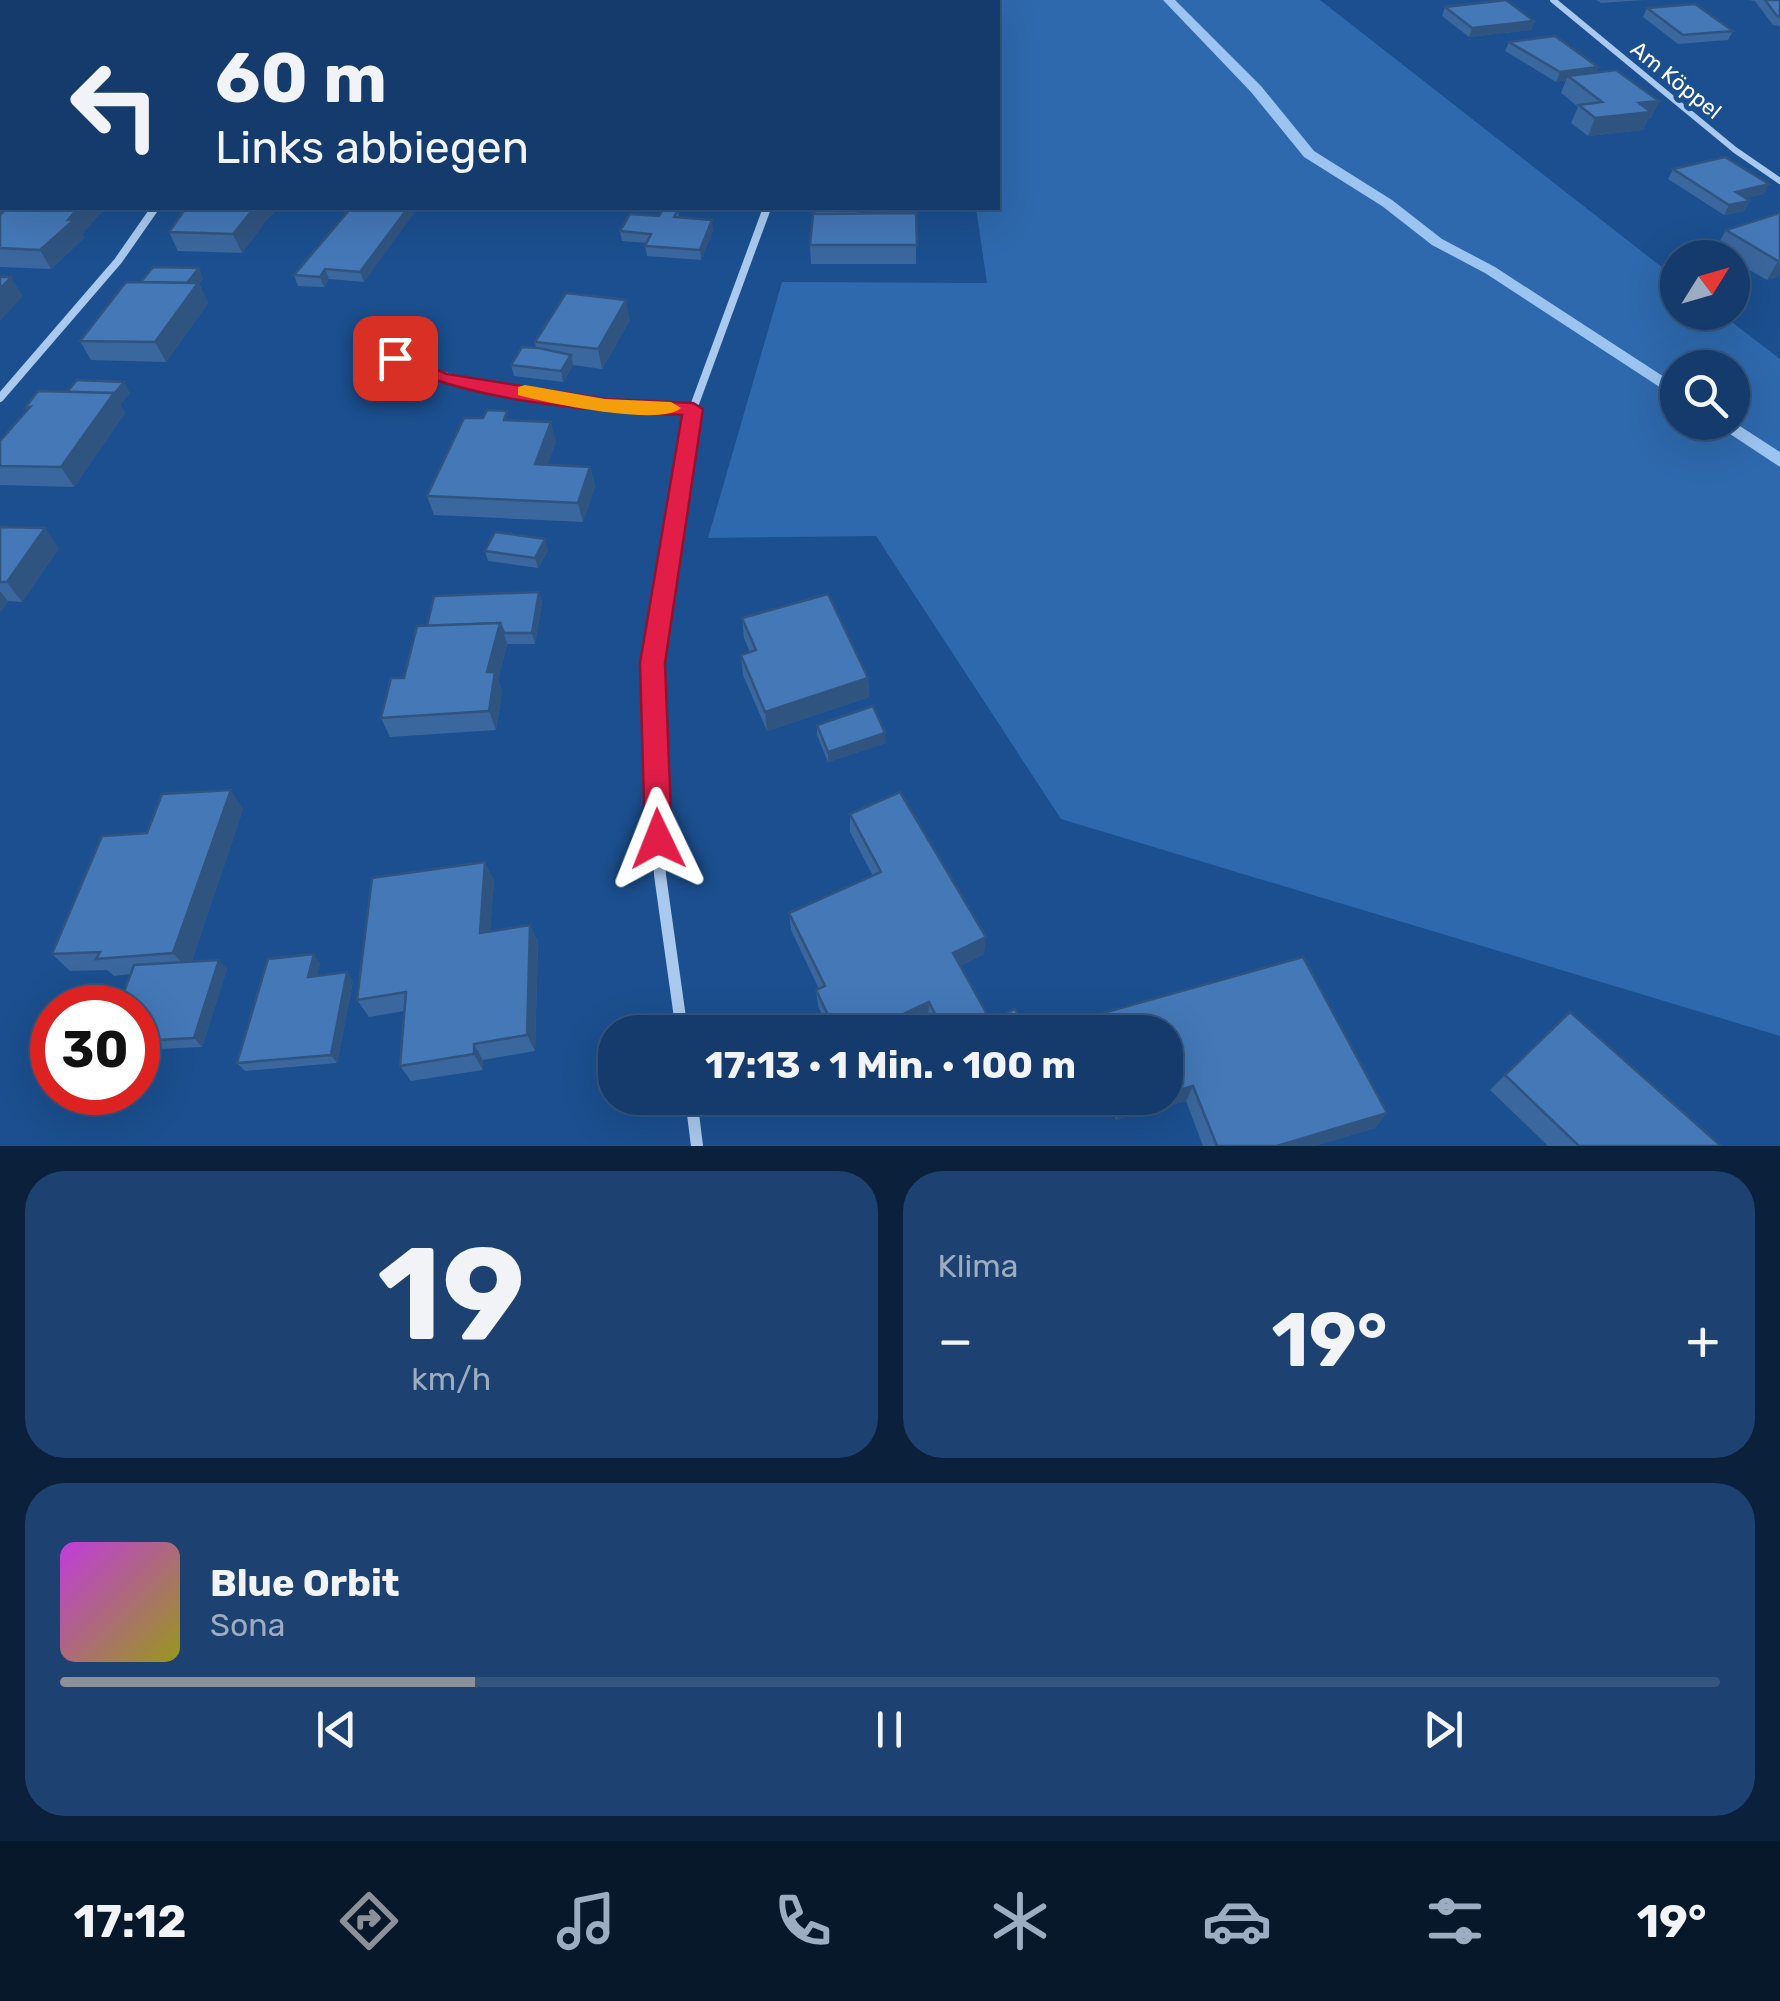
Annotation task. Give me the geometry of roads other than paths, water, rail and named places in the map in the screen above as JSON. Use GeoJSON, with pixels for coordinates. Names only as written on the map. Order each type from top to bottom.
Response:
{"type":"FeatureCollection","features":[{"type":"Feature","properties":{"kind":"street","name":"Am Köppel"},"geometry":{"type":"LineString","coordinates":[[1553,0],[1735,150],[1780,181]]}},
{"type":"Feature","properties":{"kind":"street"},"geometry":{"type":"LineString","coordinates":[[0,398],[118,261],[154,210]]}},
{"type":"Feature","properties":{"kind":"street"},"geometry":{"type":"LineString","coordinates":[[680,1015],[660,874],[652,663],[693,409],[765,210]]}},
{"type":"Feature","properties":{"kind":"street"},"geometry":{"type":"LineString","coordinates":[[693,1115],[698,1146]]}},
{"type":"Feature","properties":{"kind":"lane"},"geometry":{"type":"LineString","coordinates":[[388,318],[395,358],[442,379],[605,405],[693,409]]}},
{"type":"Feature","properties":{"kind":"waterway"},"geometry":{"type":"LineString","coordinates":[[1169,0],[1256,89],[1309,154],[1387,203],[1437,242],[1490,270],[1660,382]]}},
{"type":"Feature","properties":{"kind":"waterway"},"geometry":{"type":"LineString","coordinates":[[1748,440],[1780,461]]}}]}
